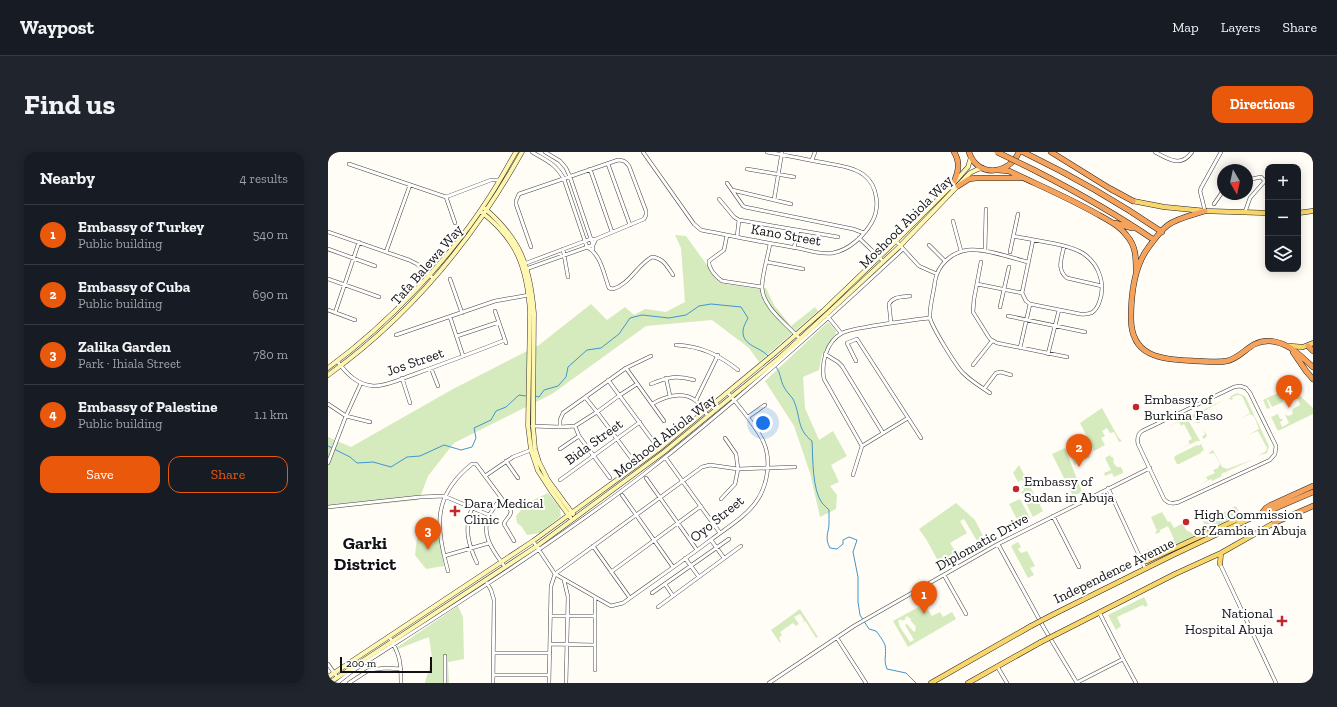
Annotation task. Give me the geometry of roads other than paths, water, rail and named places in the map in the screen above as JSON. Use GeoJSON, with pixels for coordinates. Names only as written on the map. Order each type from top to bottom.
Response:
{"type":"FeatureCollection","features":[{"type":"Feature","properties":{"kind":"highway"},"geometry":{"type":"LineString","coordinates":[[954,152],[958,167],[956,185]]}},
{"type":"Feature","properties":{"kind":"highway"},"geometry":{"type":"LineString","coordinates":[[997,152],[1070,188],[1154,240]]}},
{"type":"Feature","properties":{"kind":"highway"},"geometry":{"type":"LineString","coordinates":[[998,170],[1014,162],[1019,152]]}},
{"type":"Feature","properties":{"kind":"highway"},"geometry":{"type":"LineString","coordinates":[[1023,152],[1116,202],[1162,232]]}},
{"type":"Feature","properties":{"kind":"highway"},"geometry":{"type":"LineString","coordinates":[[1052,152],[1109,188],[1133,201]]}},
{"type":"Feature","properties":{"kind":"highway"},"geometry":{"type":"LineString","coordinates":[[969,154],[974,161],[983,168],[988,170],[1009,171],[1074,202],[1107,220],[1120,228],[1128,236],[1135,251],[1136,260],[1131,325],[1137,342],[1144,350],[1160,358],[1171,360],[1220,362],[1228,360],[1249,347],[1262,342],[1270,341],[1290,346],[1313,367]]}},
{"type":"Feature","properties":{"kind":"highway"},"geometry":{"type":"LineString","coordinates":[[956,185],[969,179],[976,178],[1013,177],[1025,179]]}},
{"type":"Feature","properties":{"kind":"highway"},"geometry":{"type":"LineString","coordinates":[[1135,276],[1146,251],[1154,240],[1168,226],[1189,216],[1205,211]]}},
{"type":"Feature","properties":{"kind":"highway"},"geometry":{"type":"LineString","coordinates":[[1107,220],[1142,232]]}},
{"type":"Feature","properties":{"kind":"highway"},"geometry":{"type":"LineString","coordinates":[[1310,345],[1313,350]]}},
{"type":"Feature","properties":{"kind":"highway"},"geometry":{"type":"LineString","coordinates":[[1290,346],[1301,364],[1313,379]]}},
{"type":"Feature","properties":{"kind":"highway"},"geometry":{"type":"LineString","coordinates":[[1262,513],[1271,505],[1313,486]]}},
{"type":"Feature","properties":{"kind":"highway","name":"Independence Avenue"},"geometry":{"type":"LineString","coordinates":[[1262,513],[1313,492]]}},
{"type":"Feature","properties":{"kind":"highway","name":"Independence Avenue"},"geometry":{"type":"LineString","coordinates":[[1274,523],[1313,506]]}},
{"type":"Feature","properties":{"kind":"main road","name":"Tafa Balewa Way"},"geometry":{"type":"LineString","coordinates":[[328,368],[384,321],[449,252],[483,207],[516,152]]}},
{"type":"Feature","properties":{"kind":"main road","name":"Tafa Balewa Way"},"geometry":{"type":"LineString","coordinates":[[328,374],[341,366],[388,325],[434,278],[486,213],[522,152]]}},
{"type":"Feature","properties":{"kind":"main road","name":"Moshood Abiola Way"},"geometry":{"type":"LineString","coordinates":[[333,682],[337,677],[393,643],[486,582],[505,567],[538,548],[574,519],[643,468],[708,416],[733,399],[764,369],[800,339],[883,261],[901,247],[956,185],[968,167],[969,154]]}},
{"type":"Feature","properties":{"kind":"main road","name":"Moshood Abiola Way"},"geometry":{"type":"LineString","coordinates":[[329,675],[571,515],[659,449],[796,335],[826,314],[879,257],[956,185],[973,172],[983,168]]}},
{"type":"Feature","properties":{"kind":"main road"},"geometry":{"type":"LineString","coordinates":[[1133,201],[1164,207],[1205,211],[1265,213]]}},
{"type":"Feature","properties":{"kind":"main road"},"geometry":{"type":"LineString","coordinates":[[483,207],[486,213],[509,240],[524,264],[526,270],[531,295],[531,426],[533,450],[548,480],[574,519]]}},
{"type":"Feature","properties":{"kind":"main road"},"geometry":{"type":"LineString","coordinates":[[1301,212],[1313,210]]}},
{"type":"Feature","properties":{"kind":"main road"},"geometry":{"type":"LineString","coordinates":[[480,211],[486,213]]}},
{"type":"Feature","properties":{"kind":"main road"},"geometry":{"type":"LineString","coordinates":[[1290,346],[1310,345]]}},
{"type":"Feature","properties":{"kind":"main road","name":"Independence Avenue"},"geometry":{"type":"LineString","coordinates":[[932,682],[1054,614],[1145,568],[1262,513]]}},
{"type":"Feature","properties":{"kind":"main road"},"geometry":{"type":"LineString","coordinates":[[1140,558],[1147,561],[1236,520],[1255,516]]}},
{"type":"Feature","properties":{"kind":"main road","name":"Independence Avenue"},"geometry":{"type":"LineString","coordinates":[[968,683],[1040,642],[1175,574],[1221,553],[1274,523]]}},
{"type":"Feature","properties":{"kind":"main road"},"geometry":{"type":"LineString","coordinates":[[1170,550],[1187,548]]}},
{"type":"Feature","properties":{"kind":"main road"},"geometry":{"type":"LineString","coordinates":[[1220,564],[1221,553]]}},
{"type":"Feature","properties":{"kind":"main road"},"geometry":{"type":"LineString","coordinates":[[1213,557],[1220,564]]}},
{"type":"Feature","properties":{"kind":"street"},"geometry":{"type":"LineString","coordinates":[[532,152],[556,167],[564,179],[587,247],[593,250],[598,257],[609,288],[613,289],[621,286],[652,257],[660,259],[665,263],[673,275]]}},
{"type":"Feature","properties":{"kind":"street"},"geometry":{"type":"LineString","coordinates":[[543,158],[546,152],[557,158],[563,164],[570,177],[593,245],[593,250]]}},
{"type":"Feature","properties":{"kind":"street","name":"Kano Street"},"geometry":{"type":"LineString","coordinates":[[643,152],[694,224],[701,230],[830,254],[846,248],[864,233],[870,225],[876,210],[875,195],[864,175],[841,166],[781,153],[767,152]]}},
{"type":"Feature","properties":{"kind":"street"},"geometry":{"type":"LineString","coordinates":[[812,160],[815,152]]}},
{"type":"Feature","properties":{"kind":"street"},"geometry":{"type":"LineString","coordinates":[[1155,152],[1176,161],[1187,158],[1192,152]]}},
{"type":"Feature","properties":{"kind":"street"},"geometry":{"type":"LineString","coordinates":[[1205,211],[1200,191],[1221,152]]}},
{"type":"Feature","properties":{"kind":"street"},"geometry":{"type":"LineString","coordinates":[[774,200],[781,153]]}},
{"type":"Feature","properties":{"kind":"street"},"geometry":{"type":"LineString","coordinates":[[524,264],[585,241],[596,239],[644,219],[646,215],[644,206],[629,166],[626,162],[623,160],[618,160],[519,194],[516,204],[531,247]]}},
{"type":"Feature","properties":{"kind":"street"},"geometry":{"type":"LineString","coordinates":[[349,164],[446,197],[490,180],[499,180]]}},
{"type":"Feature","properties":{"kind":"street"},"geometry":{"type":"LineString","coordinates":[[608,164],[630,225]]}},
{"type":"Feature","properties":{"kind":"street"},"geometry":{"type":"LineString","coordinates":[[590,169],[612,232]]}},
{"type":"Feature","properties":{"kind":"street"},"geometry":{"type":"LineString","coordinates":[[747,169],[794,177]]}},
{"type":"Feature","properties":{"kind":"street"},"geometry":{"type":"LineString","coordinates":[[1253,179],[1261,177],[1264,182],[1253,195]]}},
{"type":"Feature","properties":{"kind":"street"},"geometry":{"type":"LineString","coordinates":[[727,183],[745,207],[853,228],[864,233]]}},
{"type":"Feature","properties":{"kind":"street"},"geometry":{"type":"LineString","coordinates":[[386,252],[410,185]]}},
{"type":"Feature","properties":{"kind":"street"},"geometry":{"type":"LineString","coordinates":[[732,190],[791,204]]}},
{"type":"Feature","properties":{"kind":"street"},"geometry":{"type":"LineString","coordinates":[[446,197],[456,223]]}},
{"type":"Feature","properties":{"kind":"street"},"geometry":{"type":"LineString","coordinates":[[719,199],[734,217],[739,220],[838,237]]}},
{"type":"Feature","properties":{"kind":"street"},"geometry":{"type":"LineString","coordinates":[[1214,204],[1217,200]]}},
{"type":"Feature","properties":{"kind":"street"},"geometry":{"type":"LineString","coordinates":[[1245,212],[1249,200]]}},
{"type":"Feature","properties":{"kind":"street"},"geometry":{"type":"LineString","coordinates":[[985,251],[986,209]]}},
{"type":"Feature","properties":{"kind":"street"},"geometry":{"type":"LineString","coordinates":[[1010,252],[1018,214]]}},
{"type":"Feature","properties":{"kind":"street"},"geometry":{"type":"LineString","coordinates":[[737,237],[739,220]]}},
{"type":"Feature","properties":{"kind":"street"},"geometry":{"type":"LineString","coordinates":[[953,221],[961,251]]}},
{"type":"Feature","properties":{"kind":"street"},"geometry":{"type":"LineString","coordinates":[[794,248],[798,230]]}},
{"type":"Feature","properties":{"kind":"street"},"geometry":{"type":"LineString","coordinates":[[328,232],[417,264],[434,278]]}},
{"type":"Feature","properties":{"kind":"street"},"geometry":{"type":"LineString","coordinates":[[726,235],[724,250],[709,261],[709,267],[722,281],[762,287]]}},
{"type":"Feature","properties":{"kind":"street"},"geometry":{"type":"LineString","coordinates":[[1013,236],[1064,246],[1083,253],[1091,260],[1098,272],[1102,286],[1098,306],[1092,314],[1087,315],[1058,310],[1030,304],[1026,301],[1022,293],[1033,240]]}},
{"type":"Feature","properties":{"kind":"street"},"geometry":{"type":"LineString","coordinates":[[859,238],[883,261]]}},
{"type":"Feature","properties":{"kind":"street"},"geometry":{"type":"LineString","coordinates":[[526,270],[593,245],[596,239]]}},
{"type":"Feature","properties":{"kind":"street"},"geometry":{"type":"LineString","coordinates":[[335,313],[359,242]]}},
{"type":"Feature","properties":{"kind":"street"},"geometry":{"type":"LineString","coordinates":[[896,242],[919,266],[937,274]]}},
{"type":"Feature","properties":{"kind":"street"},"geometry":{"type":"LineString","coordinates":[[770,244],[762,287],[768,304],[800,339]]}},
{"type":"Feature","properties":{"kind":"street"},"geometry":{"type":"LineString","coordinates":[[929,245],[945,261]]}},
{"type":"Feature","properties":{"kind":"street"},"geometry":{"type":"LineString","coordinates":[[1064,246],[1060,267],[1064,276],[1102,286]]}},
{"type":"Feature","properties":{"kind":"street"},"geometry":{"type":"LineString","coordinates":[[553,537],[665,457],[775,365],[826,314],[901,247]]}},
{"type":"Feature","properties":{"kind":"street"},"geometry":{"type":"LineString","coordinates":[[328,248],[375,266]]}},
{"type":"Feature","properties":{"kind":"street"},"geometry":{"type":"LineString","coordinates":[[563,249],[563,256],[568,277]]}},
{"type":"Feature","properties":{"kind":"street"},"geometry":{"type":"LineString","coordinates":[[990,393],[960,370],[930,318],[937,274],[945,261],[961,251],[969,249],[985,251],[1028,262]]}},
{"type":"Feature","properties":{"kind":"street"},"geometry":{"type":"LineString","coordinates":[[767,262],[803,269]]}},
{"type":"Feature","properties":{"kind":"street"},"geometry":{"type":"LineString","coordinates":[[981,262],[974,299],[974,312],[992,341],[1066,357]]}},
{"type":"Feature","properties":{"kind":"street"},"geometry":{"type":"LineString","coordinates":[[1000,307],[1010,267]]}},
{"type":"Feature","properties":{"kind":"street"},"geometry":{"type":"LineString","coordinates":[[328,279],[379,297]]}},
{"type":"Feature","properties":{"kind":"street"},"geometry":{"type":"LineString","coordinates":[[450,279],[462,313]]}},
{"type":"Feature","properties":{"kind":"street"},"geometry":{"type":"LineString","coordinates":[[977,284],[1022,293]]}},
{"type":"Feature","properties":{"kind":"street"},"geometry":{"type":"LineString","coordinates":[[396,335],[495,301],[531,295]]}},
{"type":"Feature","properties":{"kind":"street"},"geometry":{"type":"LineString","coordinates":[[891,323],[890,302],[894,299],[910,296]]}},
{"type":"Feature","properties":{"kind":"street"},"geometry":{"type":"LineString","coordinates":[[1020,348],[1030,304]]}},
{"type":"Feature","properties":{"kind":"street"},"geometry":{"type":"LineString","coordinates":[[328,310],[355,320]]}},
{"type":"Feature","properties":{"kind":"street"},"geometry":{"type":"LineString","coordinates":[[1048,354],[1058,310]]}},
{"type":"Feature","properties":{"kind":"street"},"geometry":{"type":"LineString","coordinates":[[457,336],[498,322],[495,311]]}},
{"type":"Feature","properties":{"kind":"street"},"geometry":{"type":"LineString","coordinates":[[826,314],[841,333]]}},
{"type":"Feature","properties":{"kind":"street"},"geometry":{"type":"LineString","coordinates":[[1008,316],[1085,332]]}},
{"type":"Feature","properties":{"kind":"street"},"geometry":{"type":"LineString","coordinates":[[450,317],[463,356]]}},
{"type":"Feature","properties":{"kind":"street"},"geometry":{"type":"LineString","coordinates":[[862,446],[824,379],[822,368],[825,354],[834,340],[841,333],[891,323],[930,318]]}},
{"type":"Feature","properties":{"kind":"street","name":"Jos Street"},"geometry":{"type":"LineString","coordinates":[[361,383],[376,386],[505,342],[498,322]]}},
{"type":"Feature","properties":{"kind":"street"},"geometry":{"type":"LineString","coordinates":[[856,361],[847,344],[857,339],[921,438]]}},
{"type":"Feature","properties":{"kind":"street"},"geometry":{"type":"LineString","coordinates":[[973,365],[992,341]]}},
{"type":"Feature","properties":{"kind":"street"},"geometry":{"type":"LineString","coordinates":[[676,344],[694,347],[718,355],[738,370]]}},
{"type":"Feature","properties":{"kind":"street"},"geometry":{"type":"LineString","coordinates":[[825,354],[842,366],[883,433]]}},
{"type":"Feature","properties":{"kind":"street"},"geometry":{"type":"LineString","coordinates":[[696,400],[718,355]]}},
{"type":"Feature","properties":{"kind":"street"},"geometry":{"type":"LineString","coordinates":[[560,427],[560,420],[563,413],[626,368],[651,356]]}},
{"type":"Feature","properties":{"kind":"street"},"geometry":{"type":"LineString","coordinates":[[328,463],[346,416],[361,383],[348,374],[337,361]]}},
{"type":"Feature","properties":{"kind":"street"},"geometry":{"type":"LineString","coordinates":[[432,368],[438,386]]}},
{"type":"Feature","properties":{"kind":"street"},"geometry":{"type":"LineString","coordinates":[[626,368],[664,421]]}},
{"type":"Feature","properties":{"kind":"street"},"geometry":{"type":"LineString","coordinates":[[984,389],[996,373],[1000,372],[1011,375]]}},
{"type":"Feature","properties":{"kind":"street"},"geometry":{"type":"LineString","coordinates":[[651,384],[666,378],[684,377],[694,380]]}},
{"type":"Feature","properties":{"kind":"street"},"geometry":{"type":"LineString","coordinates":[[402,378],[410,403]]}},
{"type":"Feature","properties":{"kind":"street"},"geometry":{"type":"LineString","coordinates":[[666,378],[670,396]]}},
{"type":"Feature","properties":{"kind":"street"},"geometry":{"type":"LineString","coordinates":[[608,380],[659,449]]}},
{"type":"Feature","properties":{"kind":"street"},"geometry":{"type":"LineString","coordinates":[[531,426],[576,426],[637,384]]}},
{"type":"Feature","properties":{"kind":"street"},"geometry":{"type":"LineString","coordinates":[[1236,386],[1242,386],[1250,391],[1276,446],[1275,454],[1270,460],[1175,504],[1165,500],[1150,468],[1137,442],[1141,432],[1236,386]]}},
{"type":"Feature","properties":{"kind":"street","name":"Oyo Street"},"geometry":{"type":"LineString","coordinates":[[555,574],[611,606],[618,605],[711,540],[744,514],[754,504],[759,498],[763,487],[767,468],[768,460],[764,442],[748,418],[728,393]]}},
{"type":"Feature","properties":{"kind":"street"},"geometry":{"type":"LineString","coordinates":[[652,404],[670,396],[687,396],[696,400],[708,416]]}},
{"type":"Feature","properties":{"kind":"street"},"geometry":{"type":"LineString","coordinates":[[584,398],[597,412],[637,466]]}},
{"type":"Feature","properties":{"kind":"street"},"geometry":{"type":"LineString","coordinates":[[328,404],[346,416],[370,422]]}},
{"type":"Feature","properties":{"kind":"street"},"geometry":{"type":"LineString","coordinates":[[748,418],[765,405]]}},
{"type":"Feature","properties":{"kind":"street"},"geometry":{"type":"LineString","coordinates":[[853,475],[862,446],[908,418]]}},
{"type":"Feature","properties":{"kind":"street","name":"Bida Street"},"geometry":{"type":"LineString","coordinates":[[560,480],[640,422]]}},
{"type":"Feature","properties":{"kind":"street"},"geometry":{"type":"LineString","coordinates":[[576,426],[579,436],[610,478]]}},
{"type":"Feature","properties":{"kind":"street"},"geometry":{"type":"LineString","coordinates":[[560,449],[579,436]]}},
{"type":"Feature","properties":{"kind":"street"},"geometry":{"type":"LineString","coordinates":[[721,500],[735,484],[738,469],[736,454],[725,438]]}},
{"type":"Feature","properties":{"kind":"street"},"geometry":{"type":"LineString","coordinates":[[485,476],[506,461],[533,450]]}},
{"type":"Feature","properties":{"kind":"street"},"geometry":{"type":"LineString","coordinates":[[665,457],[702,506],[720,533]]}},
{"type":"Feature","properties":{"kind":"street"},"geometry":{"type":"LineString","coordinates":[[506,461],[518,478]]}},
{"type":"Feature","properties":{"kind":"street"},"geometry":{"type":"LineString","coordinates":[[448,572],[444,556],[439,516],[444,496],[454,480],[472,464],[476,464],[511,511],[504,524],[514,542]]}},
{"type":"Feature","properties":{"kind":"street"},"geometry":{"type":"LineString","coordinates":[[549,683],[551,586],[555,574],[702,467],[707,466],[738,469],[795,467]]}},
{"type":"Feature","properties":{"kind":"street","name":"Diplomatic Drive"},"geometry":{"type":"LineString","coordinates":[[769,683],[854,626],[998,544],[1150,468]]}},
{"type":"Feature","properties":{"kind":"street"},"geometry":{"type":"LineString","coordinates":[[646,478],[697,550]]}},
{"type":"Feature","properties":{"kind":"street"},"geometry":{"type":"LineString","coordinates":[[1108,488],[1145,568]]}},
{"type":"Feature","properties":{"kind":"street"},"geometry":{"type":"LineString","coordinates":[[622,494],[673,567]]}},
{"type":"Feature","properties":{"kind":"street"},"geometry":{"type":"LineString","coordinates":[[328,507],[444,496],[489,515]]}},
{"type":"Feature","properties":{"kind":"street"},"geometry":{"type":"LineString","coordinates":[[501,498],[489,515],[487,530],[489,543],[505,567]]}},
{"type":"Feature","properties":{"kind":"street"},"geometry":{"type":"LineString","coordinates":[[611,572],[702,506]]}},
{"type":"Feature","properties":{"kind":"street"},"geometry":{"type":"LineString","coordinates":[[472,508],[468,524],[470,548],[477,563]]}},
{"type":"Feature","properties":{"kind":"street"},"geometry":{"type":"LineString","coordinates":[[1053,516],[1079,567]]}},
{"type":"Feature","properties":{"kind":"street"},"geometry":{"type":"LineString","coordinates":[[652,593],[729,539]]}},
{"type":"Feature","properties":{"kind":"street"},"geometry":{"type":"LineString","coordinates":[[711,540],[724,558]]}},
{"type":"Feature","properties":{"kind":"street"},"geometry":{"type":"LineString","coordinates":[[533,541],[555,574]]}},
{"type":"Feature","properties":{"kind":"street"},"geometry":{"type":"LineString","coordinates":[[444,556],[489,543]]}},
{"type":"Feature","properties":{"kind":"street"},"geometry":{"type":"LineString","coordinates":[[998,544],[1044,628],[1077,683],[1123,659]]}},
{"type":"Feature","properties":{"kind":"street"},"geometry":{"type":"LineString","coordinates":[[593,546],[630,598]]}},
{"type":"Feature","properties":{"kind":"street"},"geometry":{"type":"LineString","coordinates":[[658,607],[741,546]]}},
{"type":"Feature","properties":{"kind":"street"},"geometry":{"type":"LineString","coordinates":[[493,683],[494,600],[491,590],[486,582],[538,548]]}},
{"type":"Feature","properties":{"kind":"street"},"geometry":{"type":"LineString","coordinates":[[685,558],[699,576]]}},
{"type":"Feature","properties":{"kind":"street"},"geometry":{"type":"LineString","coordinates":[[1220,564],[1276,683]]}},
{"type":"Feature","properties":{"kind":"street"},"geometry":{"type":"LineString","coordinates":[[944,575],[966,614]]}},
{"type":"Feature","properties":{"kind":"street"},"geometry":{"type":"LineString","coordinates":[[564,580],[568,593],[566,683]]}},
{"type":"Feature","properties":{"kind":"street"},"geometry":{"type":"LineString","coordinates":[[666,584],[673,596]]}},
{"type":"Feature","properties":{"kind":"street"},"geometry":{"type":"LineString","coordinates":[[595,598],[595,670]]}},
{"type":"Feature","properties":{"kind":"street"},"geometry":{"type":"LineString","coordinates":[[1099,612],[1136,683]]}},
{"type":"Feature","properties":{"kind":"street"},"geometry":{"type":"LineString","coordinates":[[551,616],[595,616]]}},
{"type":"Feature","properties":{"kind":"street"},"geometry":{"type":"LineString","coordinates":[[389,636],[400,656],[401,683]]}},
{"type":"Feature","properties":{"kind":"street"},"geometry":{"type":"LineString","coordinates":[[837,638],[866,683]]}},
{"type":"Feature","properties":{"kind":"street"},"geometry":{"type":"LineString","coordinates":[[329,675],[333,682],[351,672],[393,643]]}},
{"type":"Feature","properties":{"kind":"street"},"geometry":{"type":"LineString","coordinates":[[550,644],[595,645]]}},
{"type":"Feature","properties":{"kind":"street"},"geometry":{"type":"LineString","coordinates":[[494,652],[550,653]]}},
{"type":"Feature","properties":{"kind":"street"},"geometry":{"type":"LineString","coordinates":[[445,656],[445,683]]}},
{"type":"Feature","properties":{"kind":"street"},"geometry":{"type":"LineString","coordinates":[[328,664],[337,677]]}},
{"type":"Feature","properties":{"kind":"street"},"geometry":{"type":"LineString","coordinates":[[997,666],[1007,683]]}},
{"type":"Feature","properties":{"kind":"street"},"geometry":{"type":"LineString","coordinates":[[349,683],[369,670],[386,668],[401,669]]}},
{"type":"Feature","properties":{"kind":"street"},"geometry":{"type":"LineString","coordinates":[[493,674],[550,675]]}},
{"type":"Feature","properties":{"kind":"waterway"},"geometry":{"type":"LineString","coordinates":[[535,396],[539,397],[544,390],[558,386],[566,377],[568,367],[587,350],[601,348],[619,334],[630,318],[642,315],[669,318],[686,315],[699,306],[711,304],[741,307],[748,318],[743,329],[746,340],[768,356]]}},
{"type":"Feature","properties":{"kind":"waterway"},"geometry":{"type":"LineString","coordinates":[[776,367],[784,387],[793,399],[803,432],[812,441],[816,490],[822,503],[829,510],[828,544],[830,548],[837,549],[843,544],[843,540],[849,537],[857,540],[853,552],[858,577],[858,602],[860,615],[869,629],[876,631],[884,643],[887,669],[906,673],[916,683]]}},
{"type":"Feature","properties":{"kind":"waterway"},"geometry":{"type":"LineString","coordinates":[[328,446],[350,457],[357,463],[373,462],[391,467],[407,457],[420,456],[444,445],[461,450],[472,447],[476,438],[474,428],[491,420],[496,411],[506,407],[519,395],[526,396]]}},
{"type":"Feature","properties":{"kind":"place","name":"Embassy of Burkina Faso"},"geometry":{"type":"Point","coordinates":[1136,407]}},
{"type":"Feature","properties":{"kind":"place","name":"Embassy of Palestine"},"geometry":{"type":"Point","coordinates":[1289,408]}},
{"type":"Feature","properties":{"kind":"place","name":"Embassy of Cuba"},"geometry":{"type":"Point","coordinates":[1079,467]}},
{"type":"Feature","properties":{"kind":"place","name":"Embassy of Sudan in Abuja"},"geometry":{"type":"Point","coordinates":[1016,489]}},
{"type":"Feature","properties":{"kind":"place","name":"Dara Medical Clinic"},"geometry":{"type":"Point","coordinates":[455,511]}},
{"type":"Feature","properties":{"kind":"place","name":"High Commission of Zambia in Abuja"},"geometry":{"type":"Point","coordinates":[1186,522]}},
{"type":"Feature","properties":{"kind":"place","name":"Zalika Garden"},"geometry":{"type":"Point","coordinates":[428,550]}},
{"type":"Feature","properties":{"kind":"place","name":"Embassy of Turkey"},"geometry":{"type":"Point","coordinates":[924,614]}},
{"type":"Feature","properties":{"kind":"place","name":"National Hospital Abuja"},"geometry":{"type":"Point","coordinates":[1282,621]}},
{"type":"Feature","properties":{"kind":"district","name":"Garki District"},"geometry":{"type":"Point","coordinates":[365,553]}}]}
